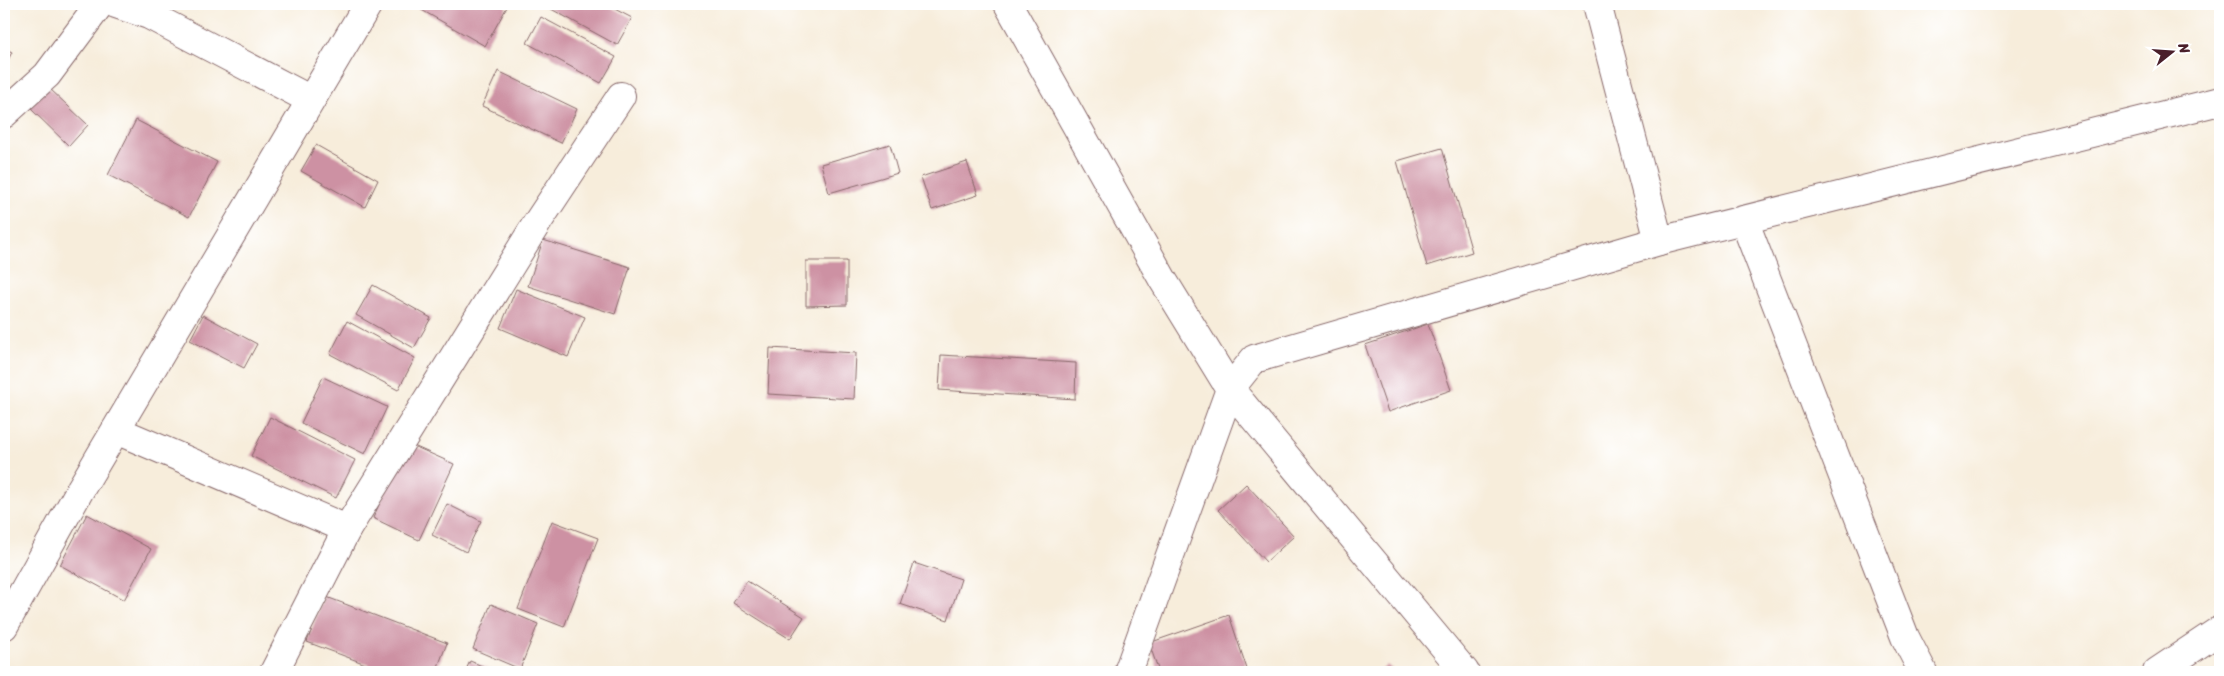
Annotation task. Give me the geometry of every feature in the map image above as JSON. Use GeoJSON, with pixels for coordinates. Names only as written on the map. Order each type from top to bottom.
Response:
{"type":"FeatureCollection","features":[{"type":"Feature","properties":{"kind":"street"},"geometry":{"type":"LineString","coordinates":[[4,114],[47,75],[100,4]]}},
{"type":"Feature","properties":{"kind":"street"},"geometry":{"type":"LineString","coordinates":[[116,4],[149,15],[309,99]]}},
{"type":"Feature","properties":{"kind":"street"},"geometry":{"type":"LineString","coordinates":[[4,626],[309,99],[368,4]]}},
{"type":"Feature","properties":{"kind":"street"},"geometry":{"type":"LineString","coordinates":[[1008,4],[1163,280],[1230,389],[1465,672]]}},
{"type":"Feature","properties":{"kind":"street"},"geometry":{"type":"LineString","coordinates":[[1597,4],[1659,240]]}},
{"type":"Feature","properties":{"kind":"street"},"geometry":{"type":"LineString","coordinates":[[274,672],[347,528],[537,223],[621,96]]}},
{"type":"Feature","properties":{"kind":"street"},"geometry":{"type":"LineString","coordinates":[[1128,672],[1230,389],[1254,360],[1659,240],[2220,101]]}},
{"type":"Feature","properties":{"kind":"street"},"geometry":{"type":"LineString","coordinates":[[1744,220],[1905,637],[1923,672]]}},
{"type":"Feature","properties":{"kind":"street"},"geometry":{"type":"LineString","coordinates":[[116,430],[347,528]]}},
{"type":"Feature","properties":{"kind":"street"},"geometry":{"type":"LineString","coordinates":[[2156,672],[2220,630]]}},
{"type":"Feature","properties":{"kind":"building"},"geometry":{"type":"Polygon","coordinates":[[[411,4],[501,4],[507,7],[485,46],[411,4]]]}},
{"type":"Feature","properties":{"kind":"building"},"geometry":{"type":"Polygon","coordinates":[[[542,4],[605,4],[632,18],[617,45],[542,4]]]}},
{"type":"Feature","properties":{"kind":"building"},"geometry":{"type":"Polygon","coordinates":[[[541,17],[616,57],[601,83],[527,43],[541,17]]]}},
{"type":"Feature","properties":{"kind":"building"},"geometry":{"type":"Polygon","coordinates":[[[4,48],[12,52],[4,68],[4,48]]]}},
{"type":"Feature","properties":{"kind":"building"},"geometry":{"type":"Polygon","coordinates":[[[498,71],[577,109],[561,143],[482,106],[498,71]]]}},
{"type":"Feature","properties":{"kind":"building"},"geometry":{"type":"Polygon","coordinates":[[[48,87],[88,125],[69,146],[29,107],[48,87]]]}},
{"type":"Feature","properties":{"kind":"building"},"geometry":{"type":"Polygon","coordinates":[[[136,120],[217,162],[189,217],[108,175],[136,120]]]}},
{"type":"Feature","properties":{"kind":"building"},"geometry":{"type":"Polygon","coordinates":[[[890,144],[898,173],[829,193],[821,164],[890,144]]]}},
{"type":"Feature","properties":{"kind":"building"},"geometry":{"type":"Polygon","coordinates":[[[316,145],[378,180],[365,207],[301,171],[316,145]]]}},
{"type":"Feature","properties":{"kind":"building"},"geometry":{"type":"Polygon","coordinates":[[[1442,148],[1472,252],[1427,266],[1397,161],[1442,148]]]}},
{"type":"Feature","properties":{"kind":"building"},"geometry":{"type":"Polygon","coordinates":[[[967,162],[978,195],[932,210],[921,177],[967,162]]]}},
{"type":"Feature","properties":{"kind":"building"},"geometry":{"type":"Polygon","coordinates":[[[543,240],[630,267],[615,314],[528,286],[543,240]]]}},
{"type":"Feature","properties":{"kind":"building"},"geometry":{"type":"Polygon","coordinates":[[[806,261],[847,261],[847,305],[806,306],[806,261]]]}},
{"type":"Feature","properties":{"kind":"building"},"geometry":{"type":"Polygon","coordinates":[[[373,285],[431,318],[414,348],[356,315],[373,285]]]}},
{"type":"Feature","properties":{"kind":"building"},"geometry":{"type":"Polygon","coordinates":[[[516,289],[585,317],[568,357],[500,328],[516,289]]]}},
{"type":"Feature","properties":{"kind":"building"},"geometry":{"type":"Polygon","coordinates":[[[203,315],[257,344],[244,368],[190,340],[203,315]]]}},
{"type":"Feature","properties":{"kind":"building"},"geometry":{"type":"Polygon","coordinates":[[[347,321],[415,358],[398,390],[330,354],[347,321]]]}},
{"type":"Feature","properties":{"kind":"building"},"geometry":{"type":"Polygon","coordinates":[[[1428,324],[1451,390],[1388,412],[1365,345],[1428,324]]]}},
{"type":"Feature","properties":{"kind":"building"},"geometry":{"type":"Polygon","coordinates":[[[770,348],[856,353],[854,399],[768,394],[770,348]]]}},
{"type":"Feature","properties":{"kind":"building"},"geometry":{"type":"Polygon","coordinates":[[[941,355],[1076,363],[1075,399],[939,390],[941,355]]]}},
{"type":"Feature","properties":{"kind":"building"},"geometry":{"type":"Polygon","coordinates":[[[323,377],[387,407],[365,454],[301,423],[323,377]]]}},
{"type":"Feature","properties":{"kind":"building"},"geometry":{"type":"Polygon","coordinates":[[[270,417],[355,460],[336,498],[251,456],[270,417]]]}},
{"type":"Feature","properties":{"kind":"building"},"geometry":{"type":"Polygon","coordinates":[[[407,443],[454,464],[419,540],[373,518],[407,443]]]}},
{"type":"Feature","properties":{"kind":"building"},"geometry":{"type":"Polygon","coordinates":[[[1246,484],[1294,536],[1266,562],[1218,510],[1246,484]]]}},
{"type":"Feature","properties":{"kind":"building"},"geometry":{"type":"Polygon","coordinates":[[[447,504],[481,521],[466,552],[432,535],[447,504]]]}},
{"type":"Feature","properties":{"kind":"building"},"geometry":{"type":"Polygon","coordinates":[[[87,514],[151,549],[124,600],[60,565],[87,514]]]}},
{"type":"Feature","properties":{"kind":"building"},"geometry":{"type":"Polygon","coordinates":[[[552,521],[598,538],[564,627],[518,609],[552,521]]]}},
{"type":"Feature","properties":{"kind":"building"},"geometry":{"type":"Polygon","coordinates":[[[914,563],[961,579],[948,620],[900,604],[914,563]]]}},
{"type":"Feature","properties":{"kind":"building"},"geometry":{"type":"Polygon","coordinates":[[[747,581],[804,617],[790,639],[733,603],[747,581]]]}},
{"type":"Feature","properties":{"kind":"building"},"geometry":{"type":"Polygon","coordinates":[[[324,596],[447,643],[436,672],[387,672],[307,642],[324,596]]]}},
{"type":"Feature","properties":{"kind":"building"},"geometry":{"type":"Polygon","coordinates":[[[491,604],[538,624],[520,669],[473,649],[491,604]]]}},
{"type":"Feature","properties":{"kind":"building"},"geometry":{"type":"Polygon","coordinates":[[[1229,615],[1248,672],[1159,672],[1149,643],[1229,615]]]}},
{"type":"Feature","properties":{"kind":"building"},"geometry":{"type":"Polygon","coordinates":[[[470,661],[497,672],[465,672],[470,661]]]}},
{"type":"Feature","properties":{"kind":"building"},"geometry":{"type":"Polygon","coordinates":[[[1387,665],[1395,672],[1379,672],[1387,665]]]}}]}
